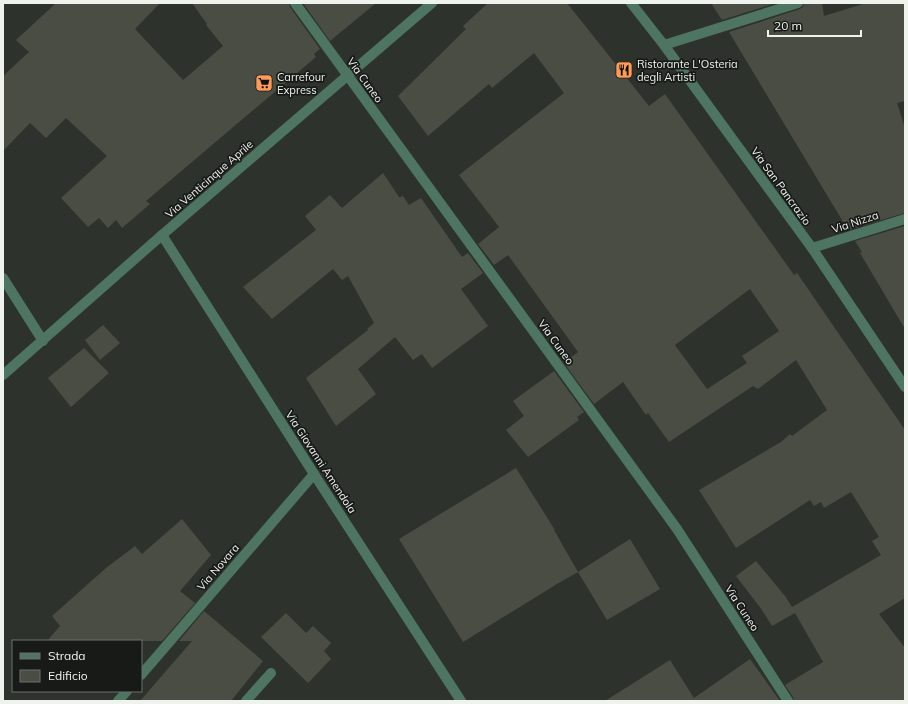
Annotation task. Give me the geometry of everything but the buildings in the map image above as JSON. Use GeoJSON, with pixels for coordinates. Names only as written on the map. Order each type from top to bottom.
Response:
{"type":"FeatureCollection","features":[{"type":"Feature","properties":{"kind":"street","name":"Via Cuneo"},"geometry":{"type":"LineString","coordinates":[[295,3],[677,529],[788,701]]}},
{"type":"Feature","properties":{"kind":"street","name":"Via Venticinque Aprile"},"geometry":{"type":"LineString","coordinates":[[3,375],[162,235],[432,3]]}},
{"type":"Feature","properties":{"kind":"street","name":"Via San Pancrazio"},"geometry":{"type":"LineString","coordinates":[[631,3],[664,45],[812,248],[905,387]]}},
{"type":"Feature","properties":{"kind":"street"},"geometry":{"type":"LineString","coordinates":[[664,45],[798,3]]}},
{"type":"Feature","properties":{"kind":"street","name":"Via Nizza"},"geometry":{"type":"LineString","coordinates":[[812,248],[905,219]]}},
{"type":"Feature","properties":{"kind":"street","name":"Via Giovanni Amendola"},"geometry":{"type":"LineString","coordinates":[[162,235],[461,701]]}},
{"type":"Feature","properties":{"kind":"street"},"geometry":{"type":"LineString","coordinates":[[3,278],[43,341]]}},
{"type":"Feature","properties":{"kind":"street","name":"Via Novara"},"geometry":{"type":"LineString","coordinates":[[142,674],[314,474]]}},
{"type":"Feature","properties":{"kind":"street"},"geometry":{"type":"LineString","coordinates":[[246,701],[271,673]]}},
{"type":"Feature","properties":{"kind":"street"},"geometry":{"type":"LineString","coordinates":[[118,701],[126,692]]}},
{"type":"Feature","properties":{"kind":"place","name":"Ristorante L'Osteria degli Artisti"},"geometry":{"type":"Point","coordinates":[624,70]}},
{"type":"Feature","properties":{"kind":"place","name":"Carrefour Express"},"geometry":{"type":"Point","coordinates":[264,83]}}]}
